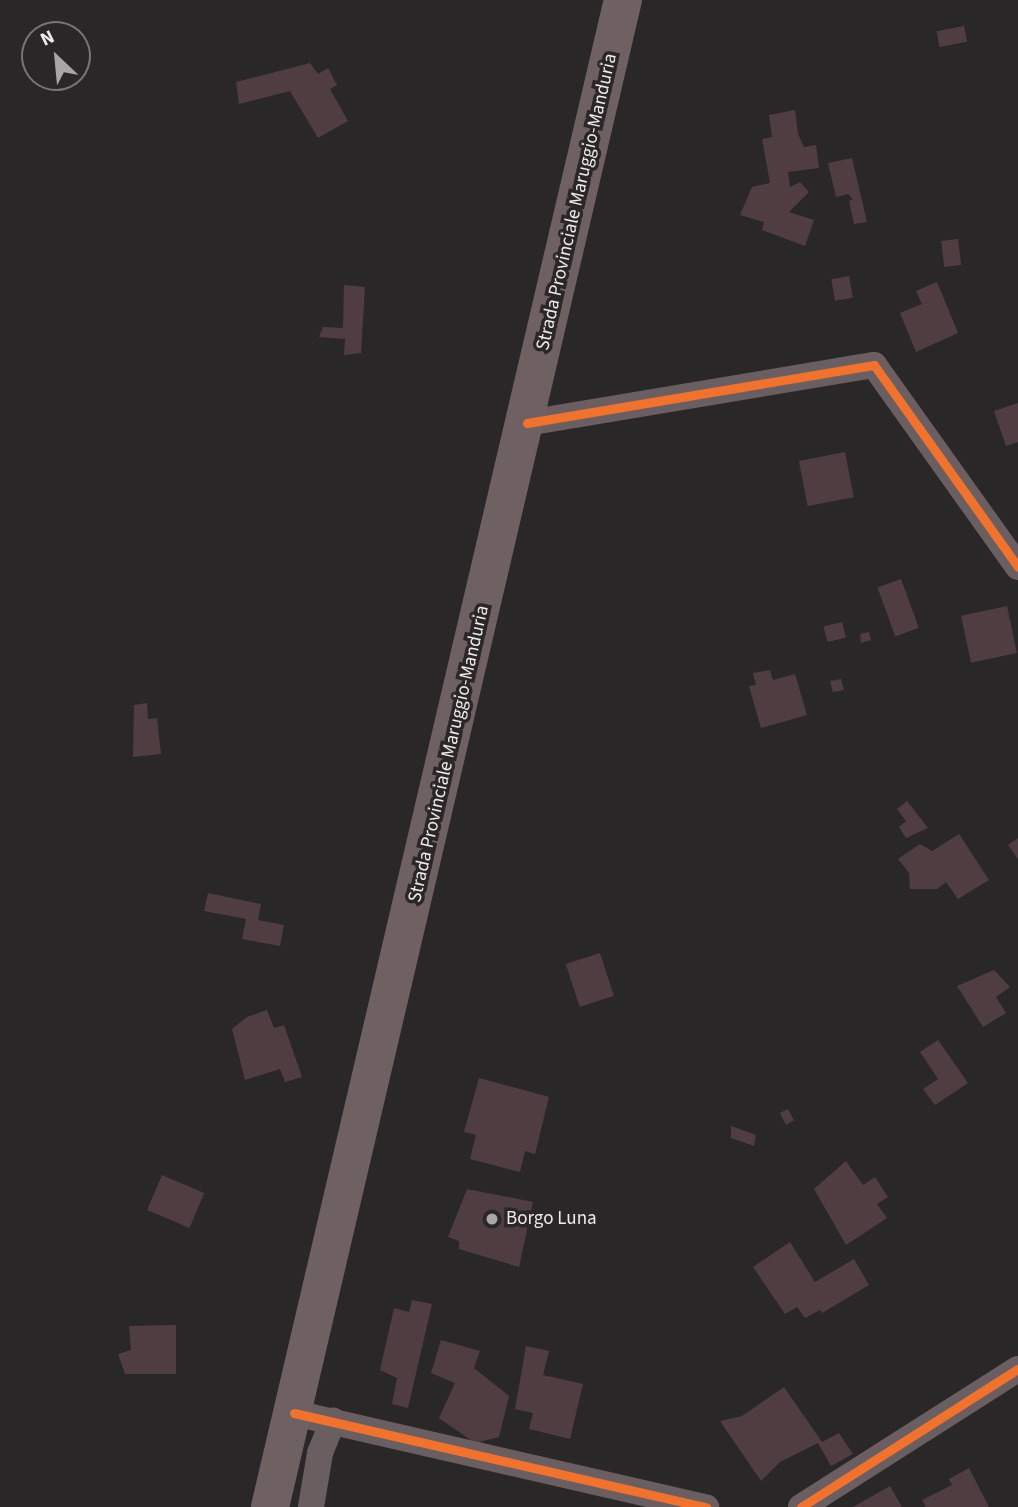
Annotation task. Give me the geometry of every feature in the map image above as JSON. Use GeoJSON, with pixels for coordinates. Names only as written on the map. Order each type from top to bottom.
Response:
{"type":"FeatureCollection","features":[{"type":"Feature","properties":{"kind":"main road","name":"Strada Provinciale Maruggio-Manduria"},"geometry":{"type":"LineString","coordinates":[[270,1507],[527,423],[623,0]]}},
{"type":"Feature","properties":{"kind":"street"},"geometry":{"type":"LineString","coordinates":[[527,423],[874,365],[1018,567]]}},
{"type":"Feature","properties":{"kind":"street"},"geometry":{"type":"LineString","coordinates":[[801,1507],[1018,1369]]}},
{"type":"Feature","properties":{"kind":"street"},"geometry":{"type":"LineString","coordinates":[[294,1413],[706,1507]]}},
{"type":"Feature","properties":{"kind":"street"},"geometry":{"type":"LineString","coordinates":[[311,1507],[320,1453],[333,1421]]}},
{"type":"Feature","properties":{"kind":"building"},"geometry":{"type":"Polygon","coordinates":[[[964,26],[967,42],[940,47],[937,31],[964,26]]]}},
{"type":"Feature","properties":{"kind":"building"},"geometry":{"type":"Polygon","coordinates":[[[310,63],[318,74],[328,68],[337,85],[330,89],[348,121],[318,138],[290,91],[239,104],[236,82],[310,63]]]}},
{"type":"Feature","properties":{"kind":"building"},"geometry":{"type":"Polygon","coordinates":[[[795,110],[798,134],[804,147],[816,145],[819,168],[788,172],[790,187],[800,182],[809,192],[789,212],[814,220],[805,246],[762,230],[764,222],[740,215],[752,187],[770,183],[762,139],[772,137],[769,115],[795,110]]]}},
{"type":"Feature","properties":{"kind":"building"},"geometry":{"type":"Polygon","coordinates":[[[852,158],[867,222],[854,224],[849,201],[853,199],[848,194],[836,197],[828,163],[852,158]]]}},
{"type":"Feature","properties":{"kind":"building"},"geometry":{"type":"Polygon","coordinates":[[[958,239],[961,265],[944,267],[941,241],[958,239]]]}},
{"type":"Feature","properties":{"kind":"building"},"geometry":{"type":"Polygon","coordinates":[[[849,276],[853,298],[835,301],[831,279],[849,276]]]}},
{"type":"Feature","properties":{"kind":"building"},"geometry":{"type":"Polygon","coordinates":[[[937,282],[958,333],[916,352],[900,313],[922,304],[916,291],[937,282]]]}},
{"type":"Feature","properties":{"kind":"building"},"geometry":{"type":"Polygon","coordinates":[[[344,285],[365,287],[361,353],[344,355],[345,339],[319,337],[323,327],[343,328],[344,285]]]}},
{"type":"Feature","properties":{"kind":"building"},"geometry":{"type":"Polygon","coordinates":[[[1018,403],[1018,442],[1006,446],[994,411],[1018,403]]]}},
{"type":"Feature","properties":{"kind":"building"},"geometry":{"type":"Polygon","coordinates":[[[845,452],[854,497],[808,506],[799,461],[845,452]]]}},
{"type":"Feature","properties":{"kind":"building"},"geometry":{"type":"Polygon","coordinates":[[[901,579],[919,628],[895,636],[878,588],[901,579]]]}},
{"type":"Feature","properties":{"kind":"building"},"geometry":{"type":"Polygon","coordinates":[[[1007,606],[1017,653],[971,663],[961,616],[1007,606]]]}},
{"type":"Feature","properties":{"kind":"building"},"geometry":{"type":"Polygon","coordinates":[[[842,622],[846,638],[827,642],[824,627],[842,622]]]}},
{"type":"Feature","properties":{"kind":"building"},"geometry":{"type":"Polygon","coordinates":[[[869,632],[871,640],[861,643],[860,634],[869,632]]]}},
{"type":"Feature","properties":{"kind":"building"},"geometry":{"type":"Polygon","coordinates":[[[770,670],[773,680],[795,674],[807,715],[761,728],[749,686],[756,685],[753,673],[770,670]]]}},
{"type":"Feature","properties":{"kind":"building"},"geometry":{"type":"Polygon","coordinates":[[[841,679],[844,690],[833,692],[830,681],[841,679]]]}},
{"type":"Feature","properties":{"kind":"building"},"geometry":{"type":"Polygon","coordinates":[[[147,703],[148,719],[157,718],[161,754],[133,757],[134,705],[147,703]]]}},
{"type":"Feature","properties":{"kind":"building"},"geometry":{"type":"Polygon","coordinates":[[[907,801],[928,828],[906,838],[899,827],[906,821],[897,809],[907,801]]]}},
{"type":"Feature","properties":{"kind":"building"},"geometry":{"type":"Polygon","coordinates":[[[959,834],[989,880],[958,899],[946,882],[937,889],[910,889],[909,873],[898,859],[920,844],[932,851],[959,834]]]}},
{"type":"Feature","properties":{"kind":"building"},"geometry":{"type":"Polygon","coordinates":[[[1018,838],[1018,859],[1008,845],[1018,838]]]}},
{"type":"Feature","properties":{"kind":"building"},"geometry":{"type":"Polygon","coordinates":[[[208,893],[261,904],[258,920],[284,925],[280,946],[242,939],[246,919],[204,911],[208,893]]]}},
{"type":"Feature","properties":{"kind":"building"},"geometry":{"type":"Polygon","coordinates":[[[600,953],[614,996],[580,1007],[566,964],[600,953]]]}},
{"type":"Feature","properties":{"kind":"building"},"geometry":{"type":"Polygon","coordinates":[[[994,970],[1010,987],[996,997],[1006,1013],[983,1027],[957,986],[994,970]]]}},
{"type":"Feature","properties":{"kind":"building"},"geometry":{"type":"Polygon","coordinates":[[[267,1010],[274,1028],[284,1025],[302,1077],[285,1082],[280,1069],[245,1080],[232,1029],[247,1017],[267,1010]]]}},
{"type":"Feature","properties":{"kind":"building"},"geometry":{"type":"Polygon","coordinates":[[[938,1040],[968,1083],[935,1105],[923,1089],[938,1079],[920,1052],[938,1040]]]}},
{"type":"Feature","properties":{"kind":"building"},"geometry":{"type":"Polygon","coordinates":[[[479,1078],[549,1097],[535,1154],[525,1151],[520,1172],[470,1159],[476,1135],[464,1132],[479,1078]]]}},
{"type":"Feature","properties":{"kind":"building"},"geometry":{"type":"Polygon","coordinates":[[[788,1109],[794,1121],[786,1125],[780,1113],[788,1109]]]}},
{"type":"Feature","properties":{"kind":"building"},"geometry":{"type":"Polygon","coordinates":[[[731,1126],[756,1135],[754,1146],[731,1138],[731,1126]]]}},
{"type":"Feature","properties":{"kind":"building"},"geometry":{"type":"Polygon","coordinates":[[[846,1161],[863,1185],[875,1177],[888,1197],[877,1204],[887,1218],[846,1245],[814,1189],[846,1161]]]}},
{"type":"Feature","properties":{"kind":"building"},"geometry":{"type":"Polygon","coordinates":[[[162,1175],[204,1193],[189,1228],[147,1210],[162,1175]]]}},
{"type":"Feature","properties":{"kind":"building","name":"Borgo Luna"},"geometry":{"type":"Polygon","coordinates":[[[467,1189],[533,1202],[519,1267],[459,1249],[459,1241],[448,1237],[467,1189]]]}},
{"type":"Feature","properties":{"kind":"building"},"geometry":{"type":"Polygon","coordinates":[[[790,1242],[815,1282],[854,1259],[869,1285],[822,1313],[820,1310],[805,1318],[797,1307],[785,1314],[753,1267],[790,1242]]]}},
{"type":"Feature","properties":{"kind":"building"},"geometry":{"type":"Polygon","coordinates":[[[412,1300],[432,1304],[408,1408],[392,1404],[397,1378],[380,1370],[394,1308],[409,1312],[412,1300]]]}},
{"type":"Feature","properties":{"kind":"building"},"geometry":{"type":"Polygon","coordinates":[[[176,1325],[176,1374],[125,1374],[118,1354],[131,1350],[129,1326],[176,1325]]]}},
{"type":"Feature","properties":{"kind":"building"},"geometry":{"type":"Polygon","coordinates":[[[441,1340],[480,1351],[474,1368],[509,1396],[499,1437],[475,1443],[439,1418],[455,1383],[431,1373],[441,1340]]]}},
{"type":"Feature","properties":{"kind":"building"},"geometry":{"type":"Polygon","coordinates":[[[526,1346],[549,1351],[543,1375],[583,1384],[570,1439],[529,1429],[533,1413],[515,1409],[526,1346]]]}},
{"type":"Feature","properties":{"kind":"building"},"geometry":{"type":"Polygon","coordinates":[[[784,1387],[822,1442],[839,1433],[853,1454],[831,1466],[818,1443],[780,1462],[761,1481],[720,1421],[742,1416],[784,1387]]]}},
{"type":"Feature","properties":{"kind":"building"},"geometry":{"type":"Polygon","coordinates":[[[969,1468],[989,1507],[926,1507],[922,1500],[952,1485],[949,1479],[969,1468]]]}},
{"type":"Feature","properties":{"kind":"building"},"geometry":{"type":"Polygon","coordinates":[[[890,1486],[902,1507],[853,1507],[890,1486]]]}},
{"type":"Feature","properties":{"kind":"cycle path"},"geometry":{"type":"LineString","coordinates":[[527,423],[874,365],[1018,567]]}},
{"type":"Feature","properties":{"kind":"cycle path"},"geometry":{"type":"LineString","coordinates":[[801,1507],[1018,1369]]}},
{"type":"Feature","properties":{"kind":"cycle path"},"geometry":{"type":"LineString","coordinates":[[294,1413],[706,1507]]}},
{"type":"Feature","properties":{"kind":"place","name":"Borgo Luna"},"geometry":{"type":"Point","coordinates":[492,1219]}}]}
